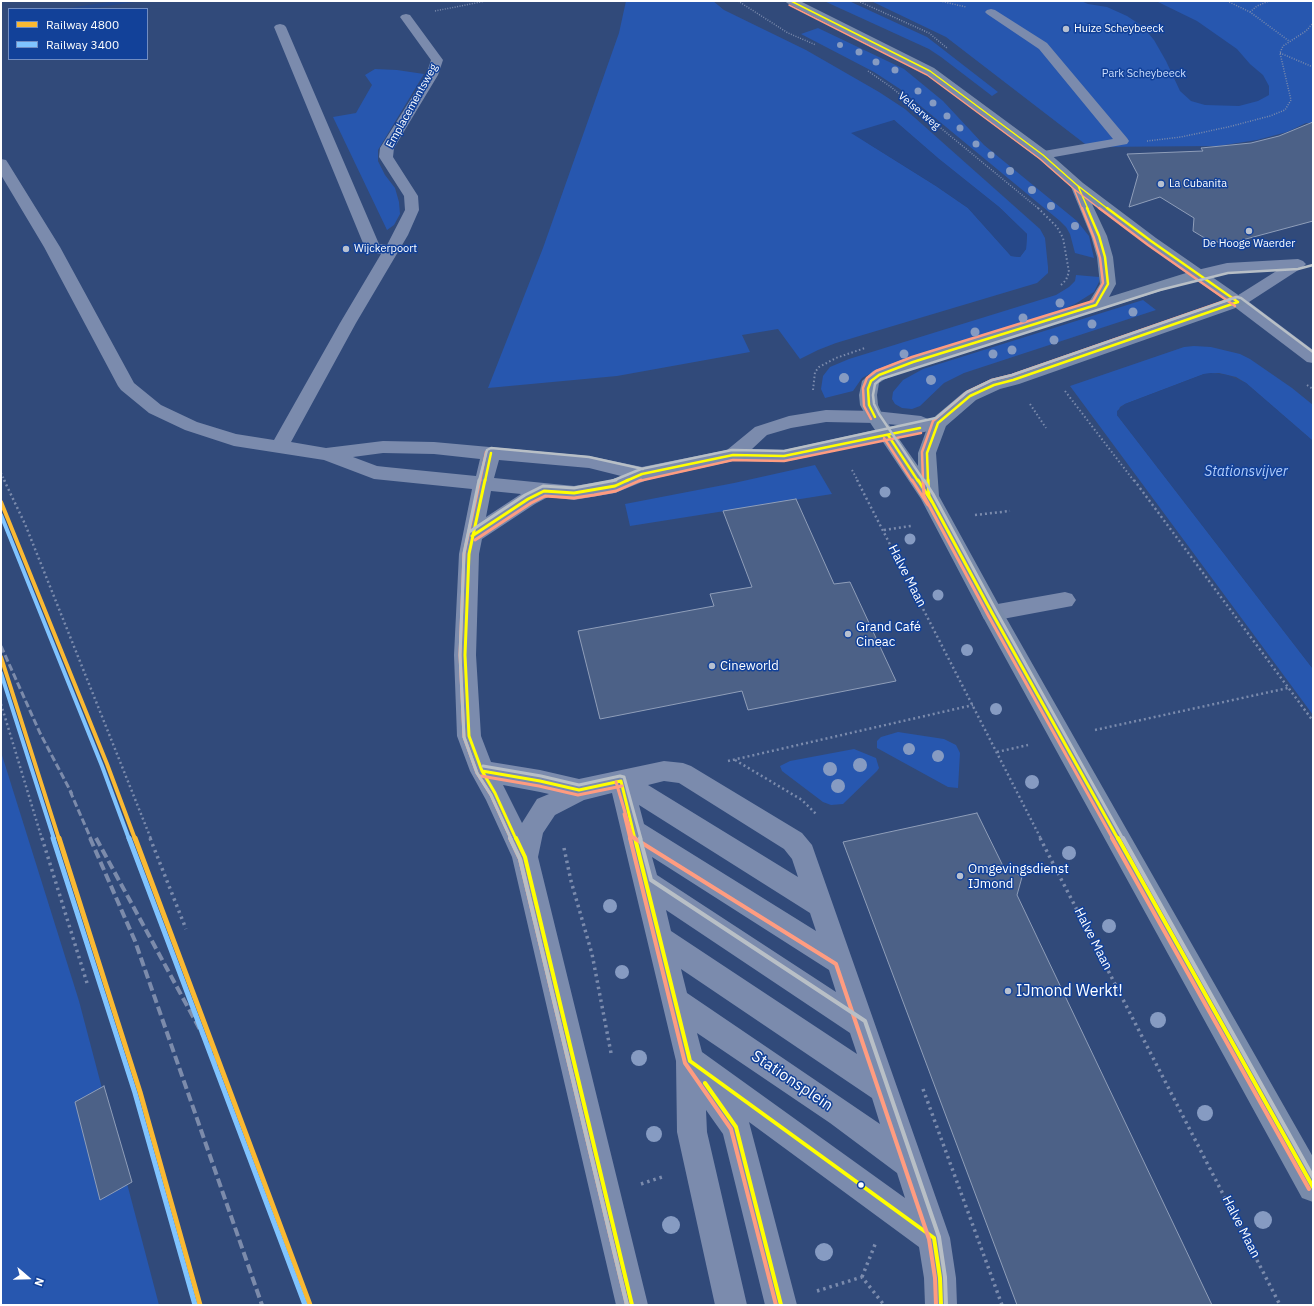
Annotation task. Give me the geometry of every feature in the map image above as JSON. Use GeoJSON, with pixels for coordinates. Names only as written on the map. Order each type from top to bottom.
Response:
{"type":"FeatureCollection","features":[{"type":"Feature","properties":{"kind":"main road"},"geometry":{"type":"LineString","coordinates":[[791,1],[930,71],[995,118],[1043,155],[1078,186],[1151,241],[1238,302]]}},
{"type":"Feature","properties":{"kind":"main road"},"geometry":{"type":"LineString","coordinates":[[1078,186],[1099,236],[1105,257],[1108,284],[1096,305]]}},
{"type":"Feature","properties":{"kind":"main road"},"geometry":{"type":"LineString","coordinates":[[1199,274],[913,362],[879,375],[871,381],[868,389],[870,406],[875,417],[929,496],[1062,738],[1305,1155],[1313,1187]]}},
{"type":"Feature","properties":{"kind":"main road"},"geometry":{"type":"LineString","coordinates":[[929,496],[927,453],[938,423],[970,396],[994,385],[1238,302]]}},
{"type":"Feature","properties":{"kind":"street"},"geometry":{"type":"LineString","coordinates":[[991,12],[1043,46],[1122,141],[1043,155]]}},
{"type":"Feature","properties":{"kind":"street","name":"Emplacementsweg"},"geometry":{"type":"LineString","coordinates":[[280,447],[348,323],[403,229],[412,210],[411,196],[386,157],[387,148],[432,74],[437,60],[406,17]]}},
{"type":"Feature","properties":{"kind":"street"},"geometry":{"type":"LineString","coordinates":[[280,27],[374,248],[391,250]]}},
{"type":"Feature","properties":{"kind":"street"},"geometry":{"type":"LineString","coordinates":[[1,163],[52,248],[126,386],[155,409],[191,426],[234,440],[327,454],[374,472],[574,493],[615,486],[642,474],[733,455],[784,456],[888,435],[938,423]]}},
{"type":"Feature","properties":{"kind":"street"},"geometry":{"type":"LineString","coordinates":[[1199,274],[1227,268],[1306,262]]}},
{"type":"Feature","properties":{"kind":"street"},"geometry":{"type":"LineString","coordinates":[[1306,262],[1238,302],[1313,358]]}},
{"type":"Feature","properties":{"kind":"street"},"geometry":{"type":"LineString","coordinates":[[733,455],[761,431],[789,422],[826,416],[875,417],[938,423]]}},
{"type":"Feature","properties":{"kind":"street"},"geometry":{"type":"LineString","coordinates":[[327,454],[383,447],[434,448],[589,462],[642,474]]}},
{"type":"Feature","properties":{"kind":"street"},"geometry":{"type":"LineString","coordinates":[[491,453],[472,536],[467,578],[465,655],[469,736],[482,771],[495,793],[525,857],[632,1305]]}},
{"type":"Feature","properties":{"kind":"street"},"geometry":{"type":"LineString","coordinates":[[472,536],[544,490]]}},
{"type":"Feature","properties":{"kind":"street"},"geometry":{"type":"LineString","coordinates":[[992,613],[1065,600]]}},
{"type":"Feature","properties":{"kind":"street"},"geometry":{"type":"LineString","coordinates":[[482,771],[540,781],[579,790]]}},
{"type":"Feature","properties":{"kind":"street"},"geometry":{"type":"LineString","coordinates":[[525,857],[530,830],[546,807],[579,790],[664,771],[683,773],[793,841],[803,852],[934,1238],[940,1278],[941,1305]]}},
{"type":"Feature","properties":{"kind":"street"},"geometry":{"type":"LineString","coordinates":[[621,781],[690,1061],[692,1132],[730,1305]]}},
{"type":"Feature","properties":{"kind":"street"},"geometry":{"type":"LineString","coordinates":[[621,781],[821,905]]}},
{"type":"Feature","properties":{"kind":"street"},"geometry":{"type":"LineString","coordinates":[[634,832],[840,961]]}},
{"type":"Feature","properties":{"kind":"street"},"geometry":{"type":"LineString","coordinates":[[647,883],[862,1024]]}},
{"type":"Feature","properties":{"kind":"street"},"geometry":{"type":"LineString","coordinates":[[660,940],[884,1090]]}},
{"type":"Feature","properties":{"kind":"street","name":"Stationsplein"},"geometry":{"type":"LineString","coordinates":[[675,1001],[840,1114],[908,1163]]}},
{"type":"Feature","properties":{"kind":"street"},"geometry":{"type":"LineString","coordinates":[[690,1061],[934,1238]]}},
{"type":"Feature","properties":{"kind":"street"},"geometry":{"type":"LineString","coordinates":[[690,1061],[736,1127],[781,1305]]}},
{"type":"Feature","properties":{"kind":"path"},"geometry":{"type":"LineString","coordinates":[[406,17],[486,1]]}},
{"type":"Feature","properties":{"kind":"path"},"geometry":{"type":"LineString","coordinates":[[738,1],[788,33],[822,48]]}},
{"type":"Feature","properties":{"kind":"path"},"geometry":{"type":"LineString","coordinates":[[1227,1],[1250,12],[1289,41]]}},
{"type":"Feature","properties":{"kind":"path"},"geometry":{"type":"LineString","coordinates":[[1250,12],[1257,6],[1268,1]]}},
{"type":"Feature","properties":{"kind":"path"},"geometry":{"type":"LineString","coordinates":[[1122,141],[1154,141],[1181,137],[1270,116],[1284,110],[1291,100],[1280,53],[1283,46],[1306,31],[1313,23]]}},
{"type":"Feature","properties":{"kind":"path"},"geometry":{"type":"LineString","coordinates":[[1280,53],[1313,67]]}},
{"type":"Feature","properties":{"kind":"path","name":"Velserweg"},"geometry":{"type":"LineString","coordinates":[[868,71],[890,87],[1043,212],[1057,227],[1063,238],[1066,258]]}},
{"type":"Feature","properties":{"kind":"path"},"geometry":{"type":"LineString","coordinates":[[1046,368],[1097,431],[1313,721]]}},
{"type":"Feature","properties":{"kind":"path"},"geometry":{"type":"LineString","coordinates":[[1,473],[28,531],[113,740],[186,929]]}},
{"type":"Feature","properties":{"kind":"path"},"geometry":{"type":"LineString","coordinates":[[973,516],[1010,511]]}},
{"type":"Feature","properties":{"kind":"path","name":"Halve Maan"},"geometry":{"type":"LineString","coordinates":[[884,530],[1280,1305]]}},
{"type":"Feature","properties":{"kind":"path"},"geometry":{"type":"LineString","coordinates":[[997,752],[1288,688]]}},
{"type":"Feature","properties":{"kind":"path"},"geometry":{"type":"LineString","coordinates":[[1,704],[87,983]]}},
{"type":"Feature","properties":{"kind":"path"},"geometry":{"type":"LineString","coordinates":[[735,760],[973,705]]}},
{"type":"Feature","properties":{"kind":"path"},"geometry":{"type":"LineString","coordinates":[[553,804],[571,881],[592,954],[611,1054]]}},
{"type":"Feature","properties":{"kind":"path"},"geometry":{"type":"LineString","coordinates":[[637,1185],[669,1175]]}},
{"type":"Feature","properties":{"kind":"path"},"geometry":{"type":"LineString","coordinates":[[809,1293],[862,1277],[884,1305]]}},
{"type":"Feature","properties":{"kind":"green space"},"geometry":{"type":"Polygon","coordinates":[[[626,1],[713,1],[724,10],[806,50],[879,92],[905,109],[1040,229],[1045,238],[1048,273],[1037,283],[836,343],[800,359],[778,329],[742,335],[750,352],[617,376],[488,388],[543,248],[619,33],[626,1]],[[894,120],[866,142],[968,208],[1011,256],[1020,257],[1026,249],[1027,234],[999,207],[939,159],[894,120]]]}},
{"type":"Feature","properties":{"kind":"green space"},"geometry":{"type":"Polygon","coordinates":[[[824,1],[849,1],[927,37],[998,92],[992,96],[929,49],[824,1]]]}},
{"type":"Feature","properties":{"kind":"green space","name":"Park Scheybeeck"},"geometry":{"type":"Polygon","coordinates":[[[871,1],[1313,1],[1313,123],[1306,123],[1287,132],[1257,140],[1218,146],[1089,147],[946,37],[871,1]]]}},
{"type":"Feature","properties":{"kind":"green space"},"geometry":{"type":"Polygon","coordinates":[[[818,28],[904,69],[943,101],[984,145],[1077,221],[1089,236],[1094,258],[1075,253],[1070,234],[1060,221],[900,89],[874,72],[801,34],[818,28]]]}},
{"type":"Feature","properties":{"kind":"green space"},"geometry":{"type":"Polygon","coordinates":[[[375,69],[397,70],[424,74],[378,150],[378,161],[385,175],[395,188],[399,202],[400,214],[394,225],[387,230],[333,117],[356,113],[372,85],[365,75],[375,69]]]}},
{"type":"Feature","properties":{"kind":"green space"},"geometry":{"type":"Polygon","coordinates":[[[1076,275],[1099,277],[1099,282],[1094,292],[1075,304],[1049,315],[881,368],[862,378],[853,391],[825,398],[821,389],[823,376],[830,367],[849,359],[1056,295],[1069,287],[1075,281],[1076,275]]]}},
{"type":"Feature","properties":{"kind":"green space"},"geometry":{"type":"Polygon","coordinates":[[[1143,300],[1156,310],[964,373],[944,383],[920,406],[912,409],[902,408],[895,404],[892,399],[893,392],[903,380],[923,369],[1143,300]]]}},
{"type":"Feature","properties":{"kind":"green space"},"geometry":{"type":"Polygon","coordinates":[[[1184,347],[1211,347],[1240,354],[1250,359],[1292,388],[1313,405],[1313,441],[1246,383],[1236,377],[1219,373],[1204,374],[1125,404],[1120,407],[1117,415],[1313,669],[1313,715],[1070,386],[1184,347]]]}},
{"type":"Feature","properties":{"kind":"green space"},"geometry":{"type":"Polygon","coordinates":[[[815,465],[832,494],[630,526],[625,504],[734,483],[815,465]]]}},
{"type":"Feature","properties":{"kind":"green space"},"geometry":{"type":"Polygon","coordinates":[[[898,732],[944,739],[956,745],[960,753],[958,788],[948,787],[877,748],[877,741],[881,737],[898,732]]]}},
{"type":"Feature","properties":{"kind":"green space"},"geometry":{"type":"Polygon","coordinates":[[[854,749],[876,758],[879,768],[843,804],[831,805],[823,802],[782,771],[780,766],[790,761],[854,749]]]}},
{"type":"Feature","properties":{"kind":"green space"},"geometry":{"type":"Polygon","coordinates":[[[1,752],[79,1001],[159,1305],[1,1305],[1,752]]]}},
{"type":"Feature","properties":{"kind":"water"},"geometry":{"type":"Polygon","coordinates":[[[116,1],[141,1],[94,8],[68,8],[116,1]]]}},
{"type":"Feature","properties":{"kind":"water"},"geometry":{"type":"Polygon","coordinates":[[[1081,1],[1156,1],[1197,21],[1237,49],[1250,64],[1263,75],[1269,86],[1269,95],[1258,101],[1239,106],[1205,105],[1191,101],[1180,91],[1154,40],[1142,26],[1127,16],[1107,7],[1088,4],[1081,1]]]}},
{"type":"Feature","properties":{"kind":"water"},"geometry":{"type":"Polygon","coordinates":[[[894,120],[939,159],[999,207],[1027,234],[1026,249],[1020,257],[1011,256],[968,208],[936,186],[851,133],[894,120]]]}},
{"type":"Feature","properties":{"kind":"water","name":"Stationsvijver"},"geometry":{"type":"Polygon","coordinates":[[[1211,373],[1227,375],[1246,383],[1313,441],[1313,669],[1117,415],[1117,411],[1125,404],[1204,374],[1211,373]]]}},
{"type":"Feature","properties":{"kind":"building"},"geometry":{"type":"Polygon","coordinates":[[[1313,122],[1313,221],[1231,243],[1223,243],[1208,240],[1193,231],[1194,218],[1160,197],[1129,207],[1138,175],[1127,154],[1203,151],[1201,148],[1251,143],[1279,136],[1313,122]]]}},
{"type":"Feature","properties":{"kind":"building"},"geometry":{"type":"Polygon","coordinates":[[[796,499],[834,584],[850,582],[896,681],[748,710],[742,691],[600,719],[578,631],[714,606],[710,594],[752,587],[723,511],[796,499]]]}},
{"type":"Feature","properties":{"kind":"building"},"geometry":{"type":"Polygon","coordinates":[[[977,813],[1003,866],[1022,877],[1017,895],[1212,1305],[1017,1305],[843,842],[977,813]]]}},
{"type":"Feature","properties":{"kind":"building"},"geometry":{"type":"Polygon","coordinates":[[[104,1086],[132,1182],[100,1200],[75,1102],[104,1086]]]}},
{"type":"Feature","properties":{"kind":"railway"},"geometry":{"type":"LineString","coordinates":[[1,646],[40,733],[72,794]]}},
{"type":"Feature","properties":{"kind":"railway"},"geometry":{"type":"LineString","coordinates":[[70,791],[91,839]]}},
{"type":"Feature","properties":{"kind":"railway"},"geometry":{"type":"LineString","coordinates":[[90,838],[135,941],[262,1305]]}},
{"type":"Feature","properties":{"kind":"railway"},"geometry":{"type":"LineString","coordinates":[[96,838],[222,1070]]}},
{"type":"Feature","properties":{"kind":"rail line","name":"4800"},"geometry":{"type":"LineString","coordinates":[[1,502],[107,764],[310,1305]]}},
{"type":"Feature","properties":{"kind":"rail line","name":"3400"},"geometry":{"type":"LineString","coordinates":[[1,515],[102,766],[305,1305]]}},
{"type":"Feature","properties":{"kind":"rail line","name":"4800"},"geometry":{"type":"LineString","coordinates":[[1,657],[140,1092],[200,1305]]}},
{"type":"Feature","properties":{"kind":"rail line","name":"3400"},"geometry":{"type":"LineString","coordinates":[[1,673],[135,1093],[195,1305]]}},
{"type":"Feature","properties":{"kind":"transit line"},"geometry":{"type":"LineString","coordinates":[[791,1],[930,71],[1043,155],[1078,186],[1099,236],[1105,257],[1108,284],[1096,305],[913,362],[879,375],[871,381],[868,389],[869,405],[875,417]]}},
{"type":"Feature","properties":{"kind":"transit line"},"geometry":{"type":"LineString","coordinates":[[789,5],[927,75],[1040,159],[1074,189],[1094,238],[1100,258],[1103,283],[1093,301],[912,357],[876,371],[867,378],[863,388],[864,406],[871,419]]}},
{"type":"Feature","properties":{"kind":"transit line"},"geometry":{"type":"LineString","coordinates":[[1077,185],[1151,241],[1238,302]]}},
{"type":"Feature","properties":{"kind":"transit line"},"geometry":{"type":"LineString","coordinates":[[1074,189],[1148,245],[1235,306]]}},
{"type":"Feature","properties":{"kind":"transit line"},"geometry":{"type":"LineString","coordinates":[[1313,265],[1298,269],[1228,273],[1160,290],[881,379],[875,384],[873,395],[874,404],[879,414],[933,494],[996,611],[1313,1177]]}},
{"type":"Feature","properties":{"kind":"transit line"},"geometry":{"type":"LineString","coordinates":[[1236,297],[1012,375],[992,380],[967,392],[933,421],[922,452],[924,496],[988,615],[1309,1189]]}},
{"type":"Feature","properties":{"kind":"transit line"},"geometry":{"type":"LineString","coordinates":[[469,532],[525,495],[543,486],[574,488],[592,485],[614,481],[641,469],[732,450],[784,451],[936,418],[967,392],[992,380],[1012,375],[1237,297],[1241,298],[1313,352]]}},
{"type":"Feature","properties":{"kind":"transit line"},"geometry":{"type":"LineString","coordinates":[[1238,302],[1013,380],[994,385],[970,396],[938,423],[927,453],[929,496],[992,613],[1313,1187]]}},
{"type":"Feature","properties":{"kind":"transit line"},"geometry":{"type":"LineString","coordinates":[[472,536],[528,499],[544,491],[574,493],[593,490],[615,486],[642,474],[733,455],[784,456],[920,428]]}},
{"type":"Feature","properties":{"kind":"transit line"},"geometry":{"type":"LineString","coordinates":[[475,540],[531,503],[545,496],[574,498],[594,495],[616,491],[644,479],[733,460],[784,461],[921,433]]}},
{"type":"Feature","properties":{"kind":"transit line"},"geometry":{"type":"LineString","coordinates":[[888,435],[932,502]]}},
{"type":"Feature","properties":{"kind":"transit line"},"geometry":{"type":"LineString","coordinates":[[884,438],[928,505]]}},
{"type":"Feature","properties":{"kind":"transit line"},"geometry":{"type":"LineString","coordinates":[[627,1305],[520,859],[491,795],[477,773],[464,737],[460,655],[464,553],[476,493],[487,450],[491,448],[589,457],[643,469]]}},
{"type":"Feature","properties":{"kind":"transit line"},"geometry":{"type":"LineString","coordinates":[[486,452],[464,554],[460,655],[464,737],[477,773],[491,795],[520,859],[627,1305]]}},
{"type":"Feature","properties":{"kind":"transit line"},"geometry":{"type":"LineString","coordinates":[[491,453],[469,554],[465,655],[469,736],[482,771],[495,793],[525,857],[632,1305]]}},
{"type":"Feature","properties":{"kind":"transit line"},"geometry":{"type":"LineString","coordinates":[[483,766],[541,776],[579,785],[620,776],[624,777],[651,880],[865,1021],[939,1237],[945,1277],[946,1305]]}},
{"type":"Feature","properties":{"kind":"transit line"},"geometry":{"type":"LineString","coordinates":[[482,771],[540,781],[579,790],[621,781]]}},
{"type":"Feature","properties":{"kind":"transit line"},"geometry":{"type":"LineString","coordinates":[[481,776],[539,786],[578,795],[622,786]]}},
{"type":"Feature","properties":{"kind":"transit line"},"geometry":{"type":"LineString","coordinates":[[621,781],[690,1061],[934,1238],[940,1278],[941,1305]]}},
{"type":"Feature","properties":{"kind":"transit line"},"geometry":{"type":"LineString","coordinates":[[616,782],[632,836],[836,964],[929,1239],[935,1278],[936,1305]]}},
{"type":"Feature","properties":{"kind":"transit line"},"geometry":{"type":"LineString","coordinates":[[624,814],[685,1063],[731,1129],[776,1305]]}},
{"type":"Feature","properties":{"kind":"transit line"},"geometry":{"type":"LineString","coordinates":[[705,1083],[736,1127],[781,1305]]}},
{"type":"Feature","properties":{"kind":"place","name":"Huize Scheybeeck"},"geometry":{"type":"Point","coordinates":[1066,29]}},
{"type":"Feature","properties":{"kind":"place","name":"La Cubanita"},"geometry":{"type":"Point","coordinates":[1161,184]}},
{"type":"Feature","properties":{"kind":"place","name":"De Hooge Waerder"},"geometry":{"type":"Point","coordinates":[1249,231]}},
{"type":"Feature","properties":{"kind":"place","name":"Wijckerpoort"},"geometry":{"type":"Point","coordinates":[346,249]}},
{"type":"Feature","properties":{"kind":"place","name":"Grand Café Cineac"},"geometry":{"type":"Point","coordinates":[848,634]}},
{"type":"Feature","properties":{"kind":"place","name":"Cineworld"},"geometry":{"type":"Point","coordinates":[712,666]}},
{"type":"Feature","properties":{"kind":"place","name":"Omgevingsdienst IJmond"},"geometry":{"type":"Point","coordinates":[960,876]}},
{"type":"Feature","properties":{"kind":"place","name":"IJmond Werkt!"},"geometry":{"type":"Point","coordinates":[1008,991]}}]}
